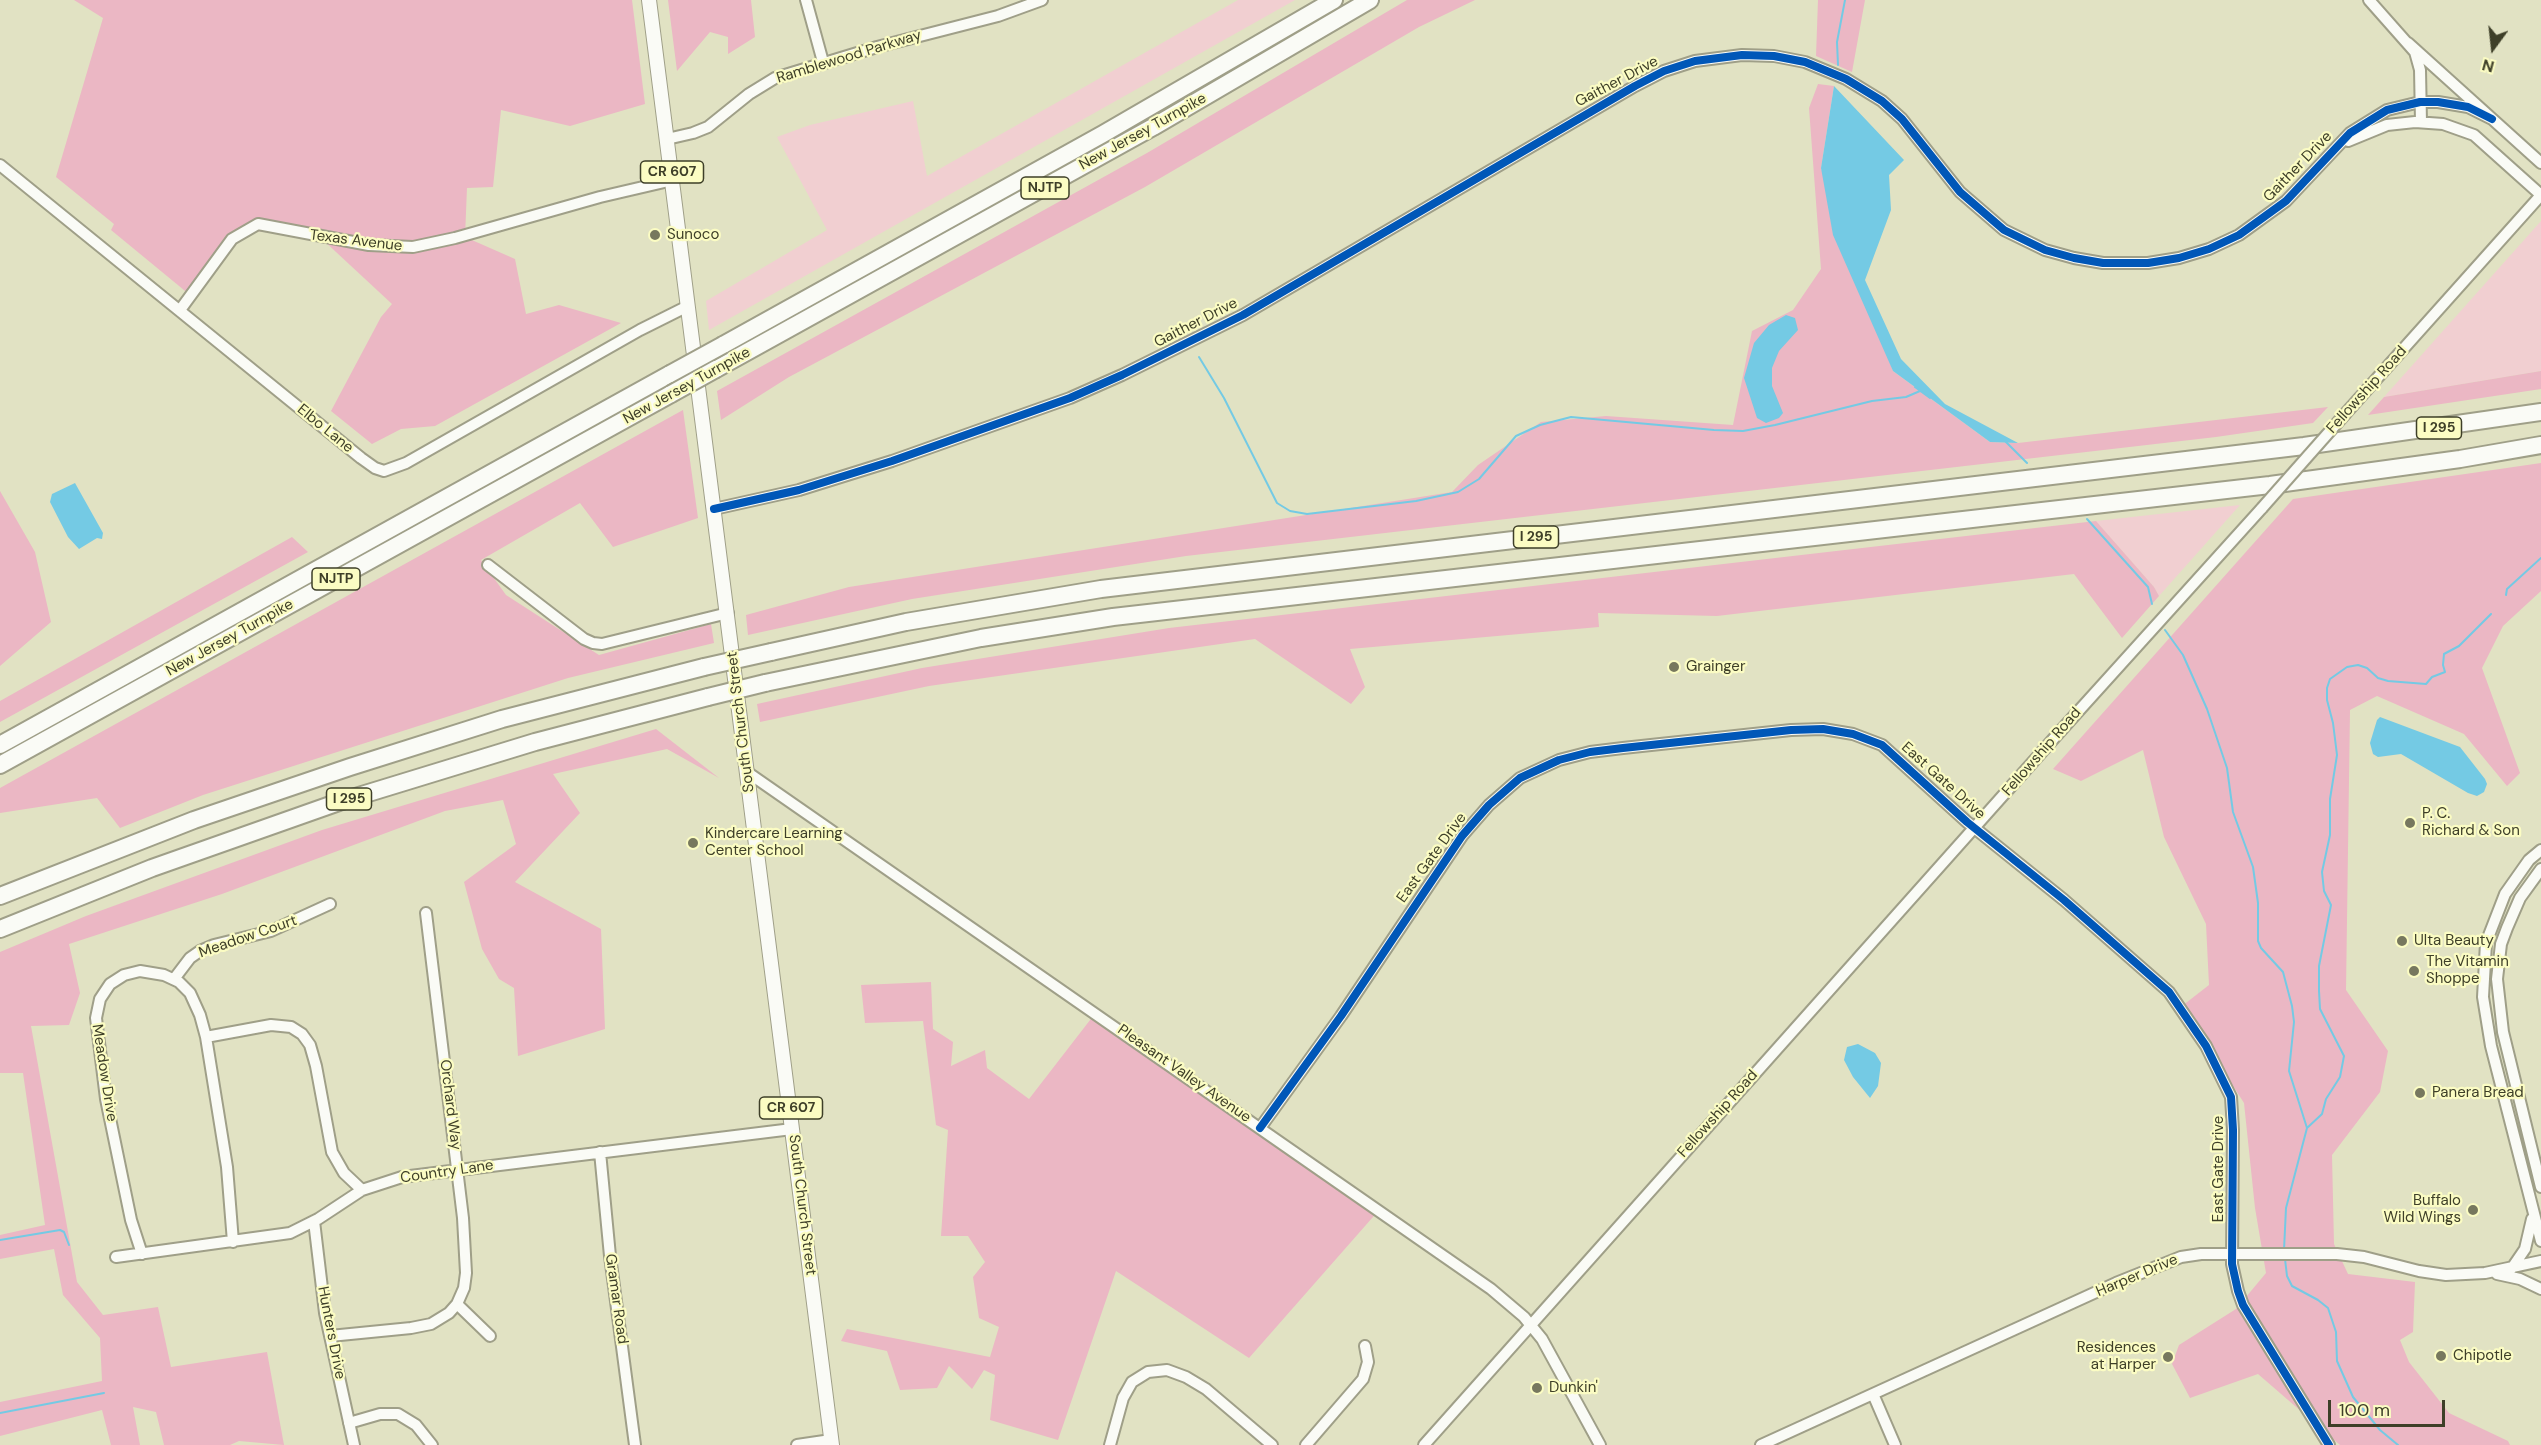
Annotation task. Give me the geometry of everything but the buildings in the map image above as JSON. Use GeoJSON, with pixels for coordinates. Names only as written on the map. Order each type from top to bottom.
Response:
{"type":"FeatureCollection","features":[{"type":"Feature","properties":{"kind":"highway","name":"New Jersey Turnpike"},"geometry":{"type":"LineString","coordinates":[[0,745],[1103,134],[1334,0]]}},
{"type":"Feature","properties":{"kind":"highway","name":"New Jersey Turnpike"},"geometry":{"type":"LineString","coordinates":[[0,765],[1153,127],[1370,0]]}},
{"type":"Feature","properties":{"kind":"highway","name":"I 295"},"geometry":{"type":"LineString","coordinates":[[0,896],[194,820],[502,719],[705,667],[906,622],[1101,589],[2304,446],[2541,412]]}},
{"type":"Feature","properties":{"kind":"highway","name":"I 295"},"geometry":{"type":"LineString","coordinates":[[0,929],[152,868],[339,802],[568,732],[765,683],[948,645],[1113,617],[2270,484],[2460,459],[2541,445]]}},
{"type":"Feature","properties":{"kind":"main road","name":"South Church Street"},"geometry":{"type":"LineString","coordinates":[[649,0],[832,1442]]}},
{"type":"Feature","properties":{"kind":"street"},"geometry":{"type":"LineString","coordinates":[[806,0],[823,62]]}},
{"type":"Feature","properties":{"kind":"street","name":"Ramblewood Parkway"},"geometry":{"type":"LineString","coordinates":[[667,139],[708,127],[743,98],[775,78],[823,62],[998,16],[1042,0]]}},
{"type":"Feature","properties":{"kind":"street"},"geometry":{"type":"LineString","coordinates":[[2369,0],[2408,43],[2541,163]]}},
{"type":"Feature","properties":{"kind":"street"},"geometry":{"type":"LineString","coordinates":[[2408,43],[2419,62],[2421,122]]}},
{"type":"Feature","properties":{"kind":"street","name":"Gaither Drive"},"geometry":{"type":"LineString","coordinates":[[714,509],[799,490],[892,461],[1059,402],[1122,375],[1243,315],[1635,86],[1664,71],[1695,61],[1742,55],[1774,56],[1805,62],[1846,79],[1882,101],[1902,119],[1960,192],[2004,230],[2037,247],[2088,261],[2118,263],[2164,261],[2195,254],[2224,243],[2250,228],[2286,201],[2359,126],[2378,114],[2395,108],[2420,102],[2453,103],[2468,107],[2492,119]]}},
{"type":"Feature","properties":{"kind":"street","name":"Gaither Drive"},"geometry":{"type":"LineString","coordinates":[[2335,149],[2380,127],[2421,122],[2443,124],[2474,135],[2541,195]]}},
{"type":"Feature","properties":{"kind":"street","name":"Elbo Lane"},"geometry":{"type":"LineString","coordinates":[[0,165],[361,458],[375,468],[384,471],[406,463],[640,330],[688,306]]}},
{"type":"Feature","properties":{"kind":"street","name":"Texas Avenue"},"geometry":{"type":"LineString","coordinates":[[180,310],[232,239],[258,224],[369,245],[413,247],[455,238],[600,196],[673,180]]}},
{"type":"Feature","properties":{"kind":"street","name":"Fellowship Road"},"geometry":{"type":"LineString","coordinates":[[1424,1445],[2541,195]]}},
{"type":"Feature","properties":{"kind":"street"},"geometry":{"type":"LineString","coordinates":[[488,565],[584,639],[593,643],[603,644],[728,613]]}},
{"type":"Feature","properties":{"kind":"street","name":"East Gate Drive"},"geometry":{"type":"LineString","coordinates":[[1260,1128],[1341,1016],[1462,836],[1507,788],[1545,765],[1590,752],[1791,729],[1838,730],[1882,746],[1974,828],[2070,906],[2169,992],[2206,1046],[2231,1097],[2232,1254],[2234,1278],[2243,1305],[2329,1445]]}},
{"type":"Feature","properties":{"kind":"street","name":"Pleasant Valley Avenue"},"geometry":{"type":"LineString","coordinates":[[747,771],[1472,1275],[1514,1307],[1531,1325],[1551,1354],[1600,1445]]}},
{"type":"Feature","properties":{"kind":"street"},"geometry":{"type":"LineString","coordinates":[[2541,850],[2529,860],[2505,894],[2486,943],[2483,997],[2491,1046],[2541,1241]]}},
{"type":"Feature","properties":{"kind":"street"},"geometry":{"type":"LineString","coordinates":[[2541,869],[2520,897],[2506,928],[2501,944],[2497,979],[2503,1032],[2541,1186]]}},
{"type":"Feature","properties":{"kind":"street","name":"Meadow Court"},"geometry":{"type":"LineString","coordinates":[[174,979],[190,958],[200,951],[214,945],[271,931],[330,904]]}},
{"type":"Feature","properties":{"kind":"street","name":"Orchard Way"},"geometry":{"type":"LineString","coordinates":[[426,913],[458,1170],[466,1273],[464,1288],[457,1304]]}},
{"type":"Feature","properties":{"kind":"street","name":"Meadow Drive"},"geometry":{"type":"LineString","coordinates":[[142,1254],[129,1214],[106,1099],[96,1018],[104,991],[124,975],[148,972],[174,979]]}},
{"type":"Feature","properties":{"kind":"street"},"geometry":{"type":"LineString","coordinates":[[174,979],[190,993],[206,1038],[230,1187],[233,1242]]}},
{"type":"Feature","properties":{"kind":"street"},"geometry":{"type":"LineString","coordinates":[[206,1038],[270,1025],[291,1027],[302,1034],[310,1045],[316,1066],[332,1152],[344,1173],[362,1190]]}},
{"type":"Feature","properties":{"kind":"street","name":"Country Lane"},"geometry":{"type":"LineString","coordinates":[[116,1257],[290,1233],[314,1221],[362,1190],[402,1177],[792,1129]]}},
{"type":"Feature","properties":{"kind":"street","name":"Gramar Road"},"geometry":{"type":"LineString","coordinates":[[600,1152],[610,1256],[635,1445]]}},
{"type":"Feature","properties":{"kind":"street"},"geometry":{"type":"LineString","coordinates":[[2512,1268],[2525,1249],[2529,1238],[2532,1206]]}},
{"type":"Feature","properties":{"kind":"street","name":"Hunters Drive"},"geometry":{"type":"LineString","coordinates":[[314,1221],[322,1292],[354,1445]]}},
{"type":"Feature","properties":{"kind":"street","name":"Harper Drive"},"geometry":{"type":"LineString","coordinates":[[1761,1445],[2176,1258],[2201,1254],[2337,1254],[2364,1257],[2440,1275],[2491,1272],[2541,1261]]}},
{"type":"Feature","properties":{"kind":"street"},"geometry":{"type":"LineString","coordinates":[[2491,1272],[2520,1279],[2541,1289]]}},
{"type":"Feature","properties":{"kind":"street"},"geometry":{"type":"LineString","coordinates":[[330,1336],[425,1326],[444,1318],[457,1304],[490,1336]]}},
{"type":"Feature","properties":{"kind":"street"},"geometry":{"type":"LineString","coordinates":[[1306,1445],[1363,1379],[1368,1362],[1365,1346]]}},
{"type":"Feature","properties":{"kind":"street"},"geometry":{"type":"LineString","coordinates":[[1110,1445],[1122,1398],[1132,1382],[1148,1372],[1167,1370],[1186,1377],[1206,1389],[1272,1445]]}},
{"type":"Feature","properties":{"kind":"street"},"geometry":{"type":"LineString","coordinates":[[1873,1394],[1895,1445]]}},
{"type":"Feature","properties":{"kind":"street"},"geometry":{"type":"LineString","coordinates":[[349,1423],[380,1413],[398,1414],[416,1425],[432,1445]]}},
{"type":"Feature","properties":{"kind":"street"},"geometry":{"type":"LineString","coordinates":[[797,1445],[832,1442]]}},
{"type":"Feature","properties":{"kind":"shaded area"},"geometry":{"type":"Polygon","coordinates":[[[74,0],[632,0],[645,104],[570,126],[501,110],[493,187],[467,188],[465,237],[515,259],[526,314],[559,305],[621,323],[435,426],[401,429],[372,444],[331,411],[381,317],[392,304],[322,239],[240,229],[190,295],[111,230],[114,224],[56,177],[103,18],[74,0]]]}},
{"type":"Feature","properties":{"kind":"shaded area"},"geometry":{"type":"Polygon","coordinates":[[[668,0],[751,0],[755,37],[728,54],[728,37],[710,32],[677,71],[668,0]]]}},
{"type":"Feature","properties":{"kind":"shaded area"},"geometry":{"type":"Polygon","coordinates":[[[1238,0],[1295,0],[709,330],[706,301],[827,230],[777,137],[810,125],[913,101],[927,176],[1238,0]]]}},
{"type":"Feature","properties":{"kind":"shaded area"},"geometry":{"type":"Polygon","coordinates":[[[1407,0],[1475,0],[1419,27],[1145,187],[789,377],[721,420],[717,391],[1147,153],[1407,0]]]}},
{"type":"Feature","properties":{"kind":"shaded area"},"geometry":{"type":"Polygon","coordinates":[[[1818,0],[1865,0],[1852,72],[1816,56],[1818,0]]]}},
{"type":"Feature","properties":{"kind":"shaded area"},"geometry":{"type":"Polygon","coordinates":[[[1818,84],[1834,86],[1821,168],[1893,371],[1990,442],[2018,443],[2328,407],[2313,423],[2216,437],[1186,556],[912,599],[748,635],[746,615],[849,587],[1452,492],[1478,465],[1541,422],[1606,416],[1733,425],[1752,331],[1793,310],[1821,269],[1809,108],[1818,84]]]}},
{"type":"Feature","properties":{"kind":"shaded area"},"geometry":{"type":"Polygon","coordinates":[[[2541,221],[2541,371],[2384,397],[2541,221]]]}},
{"type":"Feature","properties":{"kind":"shaded area"},"geometry":{"type":"Polygon","coordinates":[[[2541,371],[2541,389],[2368,415],[2384,397],[2541,371]]]}},
{"type":"Feature","properties":{"kind":"shaded area"},"geometry":{"type":"Polygon","coordinates":[[[683,410],[698,518],[613,547],[580,503],[481,560],[506,595],[599,655],[711,624],[714,643],[568,678],[203,795],[120,828],[97,798],[0,813],[0,788],[683,410]]]}},
{"type":"Feature","properties":{"kind":"shaded area"},"geometry":{"type":"Polygon","coordinates":[[[2541,463],[2541,591],[2503,626],[2482,668],[2520,773],[2507,786],[2464,734],[2377,696],[2350,710],[2346,990],[2388,1051],[2380,1092],[2332,1155],[2334,1244],[2348,1274],[2415,1282],[2413,1332],[2400,1340],[2409,1362],[2449,1413],[2508,1441],[2510,1445],[2340,1445],[2258,1374],[2190,1398],[2172,1364],[2179,1345],[2236,1309],[2266,1273],[2255,1208],[2244,1103],[2182,1006],[2209,985],[2206,924],[2164,837],[2143,750],[2081,781],[2053,769],[2293,499],[2541,463]]]}},
{"type":"Feature","properties":{"kind":"shaded area"},"geometry":{"type":"Polygon","coordinates":[[[0,491],[35,552],[51,622],[0,666],[0,491]]]}},
{"type":"Feature","properties":{"kind":"shaded area"},"geometry":{"type":"Polygon","coordinates":[[[2240,505],[2159,596],[2154,587],[2096,521],[2240,505]]]}},
{"type":"Feature","properties":{"kind":"shaded area"},"geometry":{"type":"Polygon","coordinates":[[[2096,521],[2154,587],[2159,596],[2122,638],[2074,574],[1717,616],[1598,613],[1599,627],[1350,649],[1365,687],[1351,704],[1255,639],[929,686],[760,722],[757,704],[922,668],[1169,628],[2096,521]]]}},
{"type":"Feature","properties":{"kind":"shaded area"},"geometry":{"type":"Polygon","coordinates":[[[292,537],[308,552],[0,722],[0,701],[292,537]]]}},
{"type":"Feature","properties":{"kind":"shaded area"},"geometry":{"type":"Polygon","coordinates":[[[656,729],[719,778],[667,749],[553,774],[580,813],[515,882],[601,929],[605,1029],[518,1056],[514,988],[499,979],[482,949],[464,882],[516,844],[503,800],[445,811],[222,894],[69,944],[80,993],[69,1025],[31,1026],[77,1282],[103,1315],[158,1307],[171,1367],[267,1352],[284,1445],[239,1441],[230,1445],[164,1445],[156,1412],[133,1407],[140,1445],[111,1445],[102,1410],[0,1436],[0,1402],[102,1381],[100,1338],[63,1295],[54,1249],[0,1259],[0,1235],[45,1225],[23,1073],[0,1073],[0,952],[86,916],[322,830],[656,729]]]}},
{"type":"Feature","properties":{"kind":"shaded area"},"geometry":{"type":"Polygon","coordinates":[[[931,982],[933,1029],[953,1042],[951,1066],[985,1050],[987,1068],[1029,1099],[1097,1011],[1380,1209],[1249,1358],[1116,1271],[1058,1440],[990,1420],[995,1375],[984,1370],[972,1389],[949,1366],[937,1388],[900,1390],[887,1351],[841,1341],[847,1329],[990,1357],[999,1327],[979,1318],[973,1277],[985,1262],[968,1236],[941,1236],[948,1130],[936,1125],[923,1021],[865,1023],[861,985],[931,982]]]}},
{"type":"Feature","properties":{"kind":"water"},"geometry":{"type":"Polygon","coordinates":[[[1834,86],[1904,160],[1889,175],[1891,210],[1865,280],[1901,359],[1945,404],[2018,443],[1990,442],[1893,371],[1833,235],[1821,168],[1834,86]]]}},
{"type":"Feature","properties":{"kind":"water"},"geometry":{"type":"Polygon","coordinates":[[[1786,315],[1795,318],[1798,330],[1779,351],[1772,368],[1772,386],[1783,413],[1779,418],[1766,423],[1757,418],[1744,378],[1754,343],[1769,325],[1786,315]]]}},
{"type":"Feature","properties":{"kind":"water"},"geometry":{"type":"Polygon","coordinates":[[[75,483],[103,533],[102,539],[97,538],[79,549],[68,537],[50,502],[52,494],[75,483]]]}},
{"type":"Feature","properties":{"kind":"water"},"geometry":{"type":"Polygon","coordinates":[[[2380,717],[2460,747],[2485,779],[2487,784],[2484,792],[2477,796],[2468,793],[2401,754],[2378,757],[2373,754],[2370,743],[2380,717]]]}},
{"type":"Feature","properties":{"kind":"water"},"geometry":{"type":"Polygon","coordinates":[[[1858,1044],[1875,1053],[1881,1063],[1878,1086],[1870,1098],[1853,1077],[1844,1060],[1847,1047],[1858,1044]]]}},
{"type":"Feature","properties":{"kind":"waterway"},"geometry":{"type":"LineString","coordinates":[[1838,65],[1837,42],[1845,0]]}},
{"type":"Feature","properties":{"kind":"waterway"},"geometry":{"type":"LineString","coordinates":[[1199,357],[1224,398],[1277,503],[1290,511],[1307,514],[1416,501],[1458,492],[1479,479],[1516,436],[1540,425],[1571,417],[1743,431],[1872,401],[1906,397],[1920,391]]}},
{"type":"Feature","properties":{"kind":"waterway"},"geometry":{"type":"LineString","coordinates":[[1915,387],[1930,398]]}},
{"type":"Feature","properties":{"kind":"waterway"},"geometry":{"type":"LineString","coordinates":[[2005,441],[2027,463]]}},
{"type":"Feature","properties":{"kind":"waterway"},"geometry":{"type":"LineString","coordinates":[[2087,519],[2148,587],[2152,604]]}},
{"type":"Feature","properties":{"kind":"waterway"},"geometry":{"type":"LineString","coordinates":[[2506,595],[2507,589],[2541,558]]}},
{"type":"Feature","properties":{"kind":"waterway"},"geometry":{"type":"LineString","coordinates":[[2307,1128],[2322,1114],[2326,1099],[2340,1077],[2344,1056],[2320,1009],[2319,991],[2319,966],[2331,905],[2324,891],[2322,872],[2330,835],[2330,799],[2337,755],[2327,700],[2330,679],[2347,667],[2358,665],[2367,668],[2378,678],[2388,681],[2426,684],[2432,677],[2445,672],[2444,654],[2459,646],[2491,614]]}},
{"type":"Feature","properties":{"kind":"waterway"},"geometry":{"type":"LineString","coordinates":[[2165,630],[2183,655],[2207,709],[2227,768],[2233,812],[2253,867],[2258,903],[2258,941],[2261,948],[2283,972],[2292,1006],[2294,1022],[2289,1071],[2307,1128],[2286,1208],[2284,1250]]}},
{"type":"Feature","properties":{"kind":"waterway"},"geometry":{"type":"LineString","coordinates":[[0,1240],[60,1230],[64,1232],[69,1245]]}},
{"type":"Feature","properties":{"kind":"waterway"},"geometry":{"type":"LineString","coordinates":[[2285,1259],[2287,1276],[2292,1286],[2328,1308],[2336,1332],[2337,1361],[2353,1397],[2380,1430],[2398,1445]]}},
{"type":"Feature","properties":{"kind":"waterway"},"geometry":{"type":"LineString","coordinates":[[0,1413],[104,1393]]}},
{"type":"Feature","properties":{"kind":"cycle path"},"geometry":{"type":"LineString","coordinates":[[714,509],[799,490],[892,461],[1070,398],[1122,375],[1243,315],[1635,86],[1664,71],[1695,61],[1742,55],[1774,56],[1805,62],[1846,79],[1882,101],[1902,119],[1960,192],[2004,230],[2045,250],[2103,263],[2148,263],[2179,258],[2209,249],[2239,235],[2286,201],[2350,133],[2387,110],[2420,102],[2438,102],[2468,107],[2492,119]]}},
{"type":"Feature","properties":{"kind":"cycle path"},"geometry":{"type":"LineString","coordinates":[[1260,1128],[1341,1016],[1462,836],[1489,805],[1520,778],[1559,760],[1590,752],[1791,730],[1823,729],[1853,734],[1882,745],[1967,822],[2064,900],[2169,992],[2206,1046],[2231,1097],[2233,1130],[2232,1264],[2238,1291],[2243,1305],[2329,1445]]}},
{"type":"Feature","properties":{"kind":"place","name":"Sunoco"},"geometry":{"type":"Point","coordinates":[655,235]}},
{"type":"Feature","properties":{"kind":"place","name":"Grainger"},"geometry":{"type":"Point","coordinates":[1674,667]}},
{"type":"Feature","properties":{"kind":"place","name":"P. C. Richard & Son"},"geometry":{"type":"Point","coordinates":[2410,823]}},
{"type":"Feature","properties":{"kind":"place","name":"Kindercare Learning Center School"},"geometry":{"type":"Point","coordinates":[693,843]}},
{"type":"Feature","properties":{"kind":"place","name":"Ulta Beauty"},"geometry":{"type":"Point","coordinates":[2402,941]}},
{"type":"Feature","properties":{"kind":"place","name":"The Vitamin Shoppe"},"geometry":{"type":"Point","coordinates":[2414,971]}},
{"type":"Feature","properties":{"kind":"place","name":"Panera Bread"},"geometry":{"type":"Point","coordinates":[2420,1093]}},
{"type":"Feature","properties":{"kind":"place","name":"Buffalo Wild Wings"},"geometry":{"type":"Point","coordinates":[2473,1210]}},
{"type":"Feature","properties":{"kind":"place","name":"Chipotle"},"geometry":{"type":"Point","coordinates":[2441,1356]}},
{"type":"Feature","properties":{"kind":"place","name":"Residences at Harper"},"geometry":{"type":"Point","coordinates":[2168,1357]}},
{"type":"Feature","properties":{"kind":"place","name":"Dunkin'"},"geometry":{"type":"Point","coordinates":[1537,1388]}}]}
